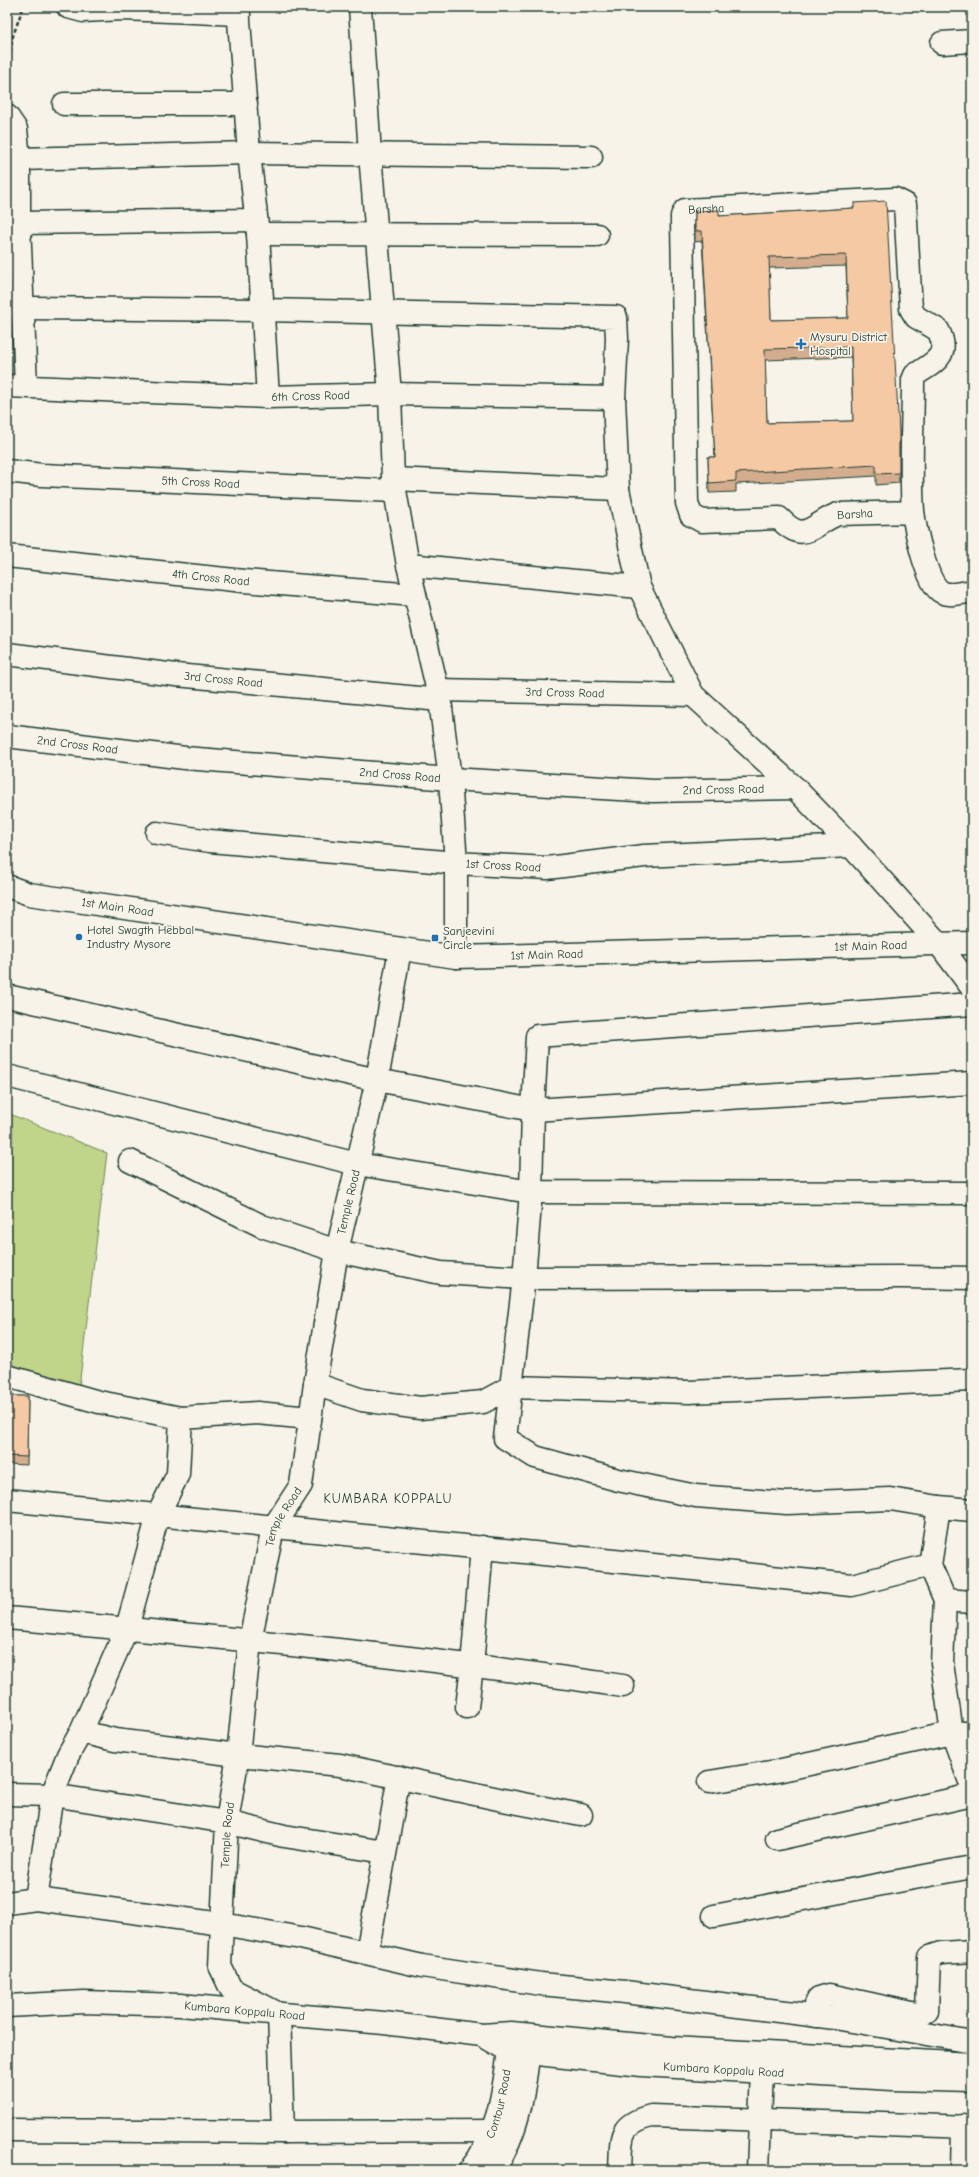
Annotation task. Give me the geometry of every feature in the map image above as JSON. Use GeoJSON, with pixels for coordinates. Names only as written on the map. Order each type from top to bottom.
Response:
{"type":"FeatureCollection","features":[{"type":"Feature","properties":{"kind":"street"},"geometry":{"type":"LineString","coordinates":[[68,7],[83,11],[122,9],[238,11],[249,153],[257,227],[268,397]]}},
{"type":"Feature","properties":{"kind":"street"},"geometry":{"type":"LineString","coordinates":[[360,7],[376,234],[390,394],[394,485],[414,595],[438,695],[450,779],[456,863],[456,957]]}},
{"type":"Feature","properties":{"kind":"street"},"geometry":{"type":"LineString","coordinates":[[942,43],[972,41]]}},
{"type":"Feature","properties":{"kind":"street"},"geometry":{"type":"LineString","coordinates":[[64,104],[246,104]]}},
{"type":"Feature","properties":{"kind":"street"},"geometry":{"type":"LineString","coordinates":[[7,116],[16,129],[19,159],[19,223],[24,308],[17,386]]}},
{"type":"Feature","properties":{"kind":"street"},"geometry":{"type":"LineString","coordinates":[[19,159],[249,153],[591,157]]}},
{"type":"Feature","properties":{"kind":"street","name":"Barsha"},"geometry":{"type":"LineString","coordinates":[[913,512],[838,514],[828,517],[811,531],[802,532],[789,529],[778,518],[702,522],[691,515],[687,503],[682,216],[685,210],[895,199],[905,204],[911,309],[916,317],[938,330],[942,343],[938,360],[934,365],[915,375],[913,380],[913,512],[927,573],[933,584],[940,591],[950,594],[972,591]]}},
{"type":"Feature","properties":{"kind":"street"},"geometry":{"type":"LineString","coordinates":[[19,223],[257,227],[376,234],[597,235]]}},
{"type":"Feature","properties":{"kind":"street"},"geometry":{"type":"LineString","coordinates":[[24,308],[262,310],[383,314],[616,317],[617,339],[614,398],[618,488],[639,587],[693,695],[795,788],[851,846],[939,944],[972,988]]}},
{"type":"Feature","properties":{"kind":"street","name":"6th Cross Road"},"geometry":{"type":"LineString","coordinates":[[17,386],[268,397],[390,394],[614,398]]}},
{"type":"Feature","properties":{"kind":"street","name":"5th Cross Road"},"geometry":{"type":"LineString","coordinates":[[7,471],[42,475],[394,485],[618,488]]}},
{"type":"Feature","properties":{"kind":"street","name":"4th Cross Road"},"geometry":{"type":"LineString","coordinates":[[7,556],[244,581],[414,595]]}},
{"type":"Feature","properties":{"kind":"street"},"geometry":{"type":"LineString","coordinates":[[408,565],[639,587]]}},
{"type":"Feature","properties":{"kind":"street","name":"3rd Cross Road"},"geometry":{"type":"LineString","coordinates":[[7,654],[176,675],[438,695],[693,695]]}},
{"type":"Feature","properties":{"kind":"street","name":"2nd Cross Road"},"geometry":{"type":"LineString","coordinates":[[7,736],[185,758],[450,779],[653,791],[795,788]]}},
{"type":"Feature","properties":{"kind":"street","name":"1st Cross Road"},"geometry":{"type":"LineString","coordinates":[[157,833],[210,841],[456,863],[547,868],[644,856],[851,846]]}},
{"type":"Feature","properties":{"kind":"street","name":"1st Main Road"},"geometry":{"type":"LineString","coordinates":[[7,886],[29,894],[456,957],[972,943]]}},
{"type":"Feature","properties":{"kind":"street","name":"Temple Road"},"geometry":{"type":"LineString","coordinates":[[279,2014],[231,1989],[220,1966],[227,1822],[238,1755],[250,1641],[274,1528],[301,1485],[315,1384],[337,1251],[377,1080],[400,949]]}},
{"type":"Feature","properties":{"kind":"street"},"geometry":{"type":"LineString","coordinates":[[7,996],[377,1080],[533,1110],[972,1083]]}},
{"type":"Feature","properties":{"kind":"street"},"geometry":{"type":"LineString","coordinates":[[972,1004],[537,1036],[531,1192],[524,1278],[505,1438],[535,1457],[610,1478],[696,1496],[787,1503],[890,1499],[939,1507],[972,1510]]}},
{"type":"Feature","properties":{"kind":"street"},"geometry":{"type":"LineString","coordinates":[[7,1076],[357,1164],[531,1192],[972,1193]]}},
{"type":"Feature","properties":{"kind":"street"},"geometry":{"type":"LineString","coordinates":[[130,1160],[262,1226],[337,1251],[441,1273],[524,1278],[972,1278]]}},
{"type":"Feature","properties":{"kind":"street"},"geometry":{"type":"LineString","coordinates":[[7,1376],[99,1402],[181,1418],[257,1413],[310,1418]]}},
{"type":"Feature","properties":{"kind":"street"},"geometry":{"type":"LineString","coordinates":[[315,1384],[362,1400],[420,1408],[482,1402],[511,1387],[689,1392],[838,1384],[972,1380]]}},
{"type":"Feature","properties":{"kind":"street"},"geometry":{"type":"LineString","coordinates":[[181,1418],[178,1474],[158,1515],[127,1628],[81,1732],[68,1755],[52,1795],[17,1906],[222,1924],[301,1938],[422,1966],[541,1984],[626,1992],[816,2016],[972,2042]]}},
{"type":"Feature","properties":{"kind":"street"},"geometry":{"type":"LineString","coordinates":[[7,1500],[852,1585],[930,1565]]}},
{"type":"Feature","properties":{"kind":"street"},"geometry":{"type":"LineString","coordinates":[[939,1507],[930,1565],[945,1600],[942,1663],[962,1733],[972,1788]]}},
{"type":"Feature","properties":{"kind":"street"},"geometry":{"type":"LineString","coordinates":[[467,1707],[482,1547]]}},
{"type":"Feature","properties":{"kind":"street"},"geometry":{"type":"LineString","coordinates":[[945,1600],[972,1602]]}},
{"type":"Feature","properties":{"kind":"street"},"geometry":{"type":"LineString","coordinates":[[7,1618],[127,1628],[250,1641],[472,1666],[623,1686]]}},
{"type":"Feature","properties":{"kind":"street"},"geometry":{"type":"LineString","coordinates":[[81,1732],[115,1740],[238,1755],[340,1765],[581,1815]]}},
{"type":"Feature","properties":{"kind":"street"},"geometry":{"type":"LineString","coordinates":[[709,1782],[777,1771],[962,1733]]}},
{"type":"Feature","properties":{"kind":"street"},"geometry":{"type":"LineString","coordinates":[[367,1953],[399,1777]]}},
{"type":"Feature","properties":{"kind":"street"},"geometry":{"type":"LineString","coordinates":[[7,1794],[52,1795],[227,1822],[284,1836],[385,1852]]}},
{"type":"Feature","properties":{"kind":"street"},"geometry":{"type":"LineString","coordinates":[[777,1839],[972,1795]]}},
{"type":"Feature","properties":{"kind":"street"},"geometry":{"type":"LineString","coordinates":[[714,1916],[972,1867]]}},
{"type":"Feature","properties":{"kind":"street"},"geometry":{"type":"LineString","coordinates":[[816,2016],[816,2004],[819,1998],[829,1994],[921,2015],[927,2011],[929,1957],[942,1952],[972,1951]]}},
{"type":"Feature","properties":{"kind":"street","name":"Kumbara Koppalu Road"},"geometry":{"type":"LineString","coordinates":[[7,2006],[84,2002],[180,2005],[384,2023],[482,2035],[641,2065],[972,2081]]}},
{"type":"Feature","properties":{"kind":"street"},"geometry":{"type":"LineString","coordinates":[[279,2014],[283,2132]]}},
{"type":"Feature","properties":{"kind":"street","name":"Kumbara Koppalu Road"},"geometry":{"type":"LineString","coordinates":[[520,2043],[672,2048],[972,2064]]}},
{"type":"Feature","properties":{"kind":"street","name":"Contour Road"},"geometry":{"type":"LineString","coordinates":[[470,2170],[485,2149],[493,2131],[520,2043]]}},
{"type":"Feature","properties":{"kind":"street","name":"Contour Road"},"geometry":{"type":"LineString","coordinates":[[493,2170],[512,2134],[525,2083],[520,2043]]}},
{"type":"Feature","properties":{"kind":"street"},"geometry":{"type":"LineString","coordinates":[[758,2170],[762,2072]]}},
{"type":"Feature","properties":{"kind":"street"},"geometry":{"type":"LineString","coordinates":[[620,2170],[622,2134],[629,2125],[637,2120],[651,2116],[967,2126],[961,2170]]}},
{"type":"Feature","properties":{"kind":"street"},"geometry":{"type":"LineString","coordinates":[[7,2130],[283,2132],[493,2131]]}},
{"type":"Feature","properties":{"kind":"path"},"geometry":{"type":"LineString","coordinates":[[9,66],[12,39],[23,7]]}},
{"type":"Feature","properties":{"kind":"green space"},"geometry":{"type":"Polygon","coordinates":[[[7,1113],[107,1153],[79,1387],[7,1369],[7,1113]]]}},
{"type":"Feature","properties":{"kind":"building","name":"Mysuru District Hospital"},"geometry":{"type":"Polygon","coordinates":[[[886,201],[899,431],[899,473],[876,474],[876,465],[736,473],[736,481],[709,483],[708,457],[715,457],[702,231],[695,231],[695,211],[719,210],[719,216],[854,208],[854,203],[886,201]],[[846,255],[769,257],[771,320],[848,318],[846,255]],[[851,347],[765,349],[767,423],[853,421],[851,347]]]}},
{"type":"Feature","properties":{"kind":"building"},"geometry":{"type":"Polygon","coordinates":[[[7,1396],[28,1396],[27,1457],[7,1456],[7,1396]]]}},
{"type":"Feature","properties":{"kind":"place","name":"Mysuru District Hospital"},"geometry":{"type":"Point","coordinates":[801,344]}},
{"type":"Feature","properties":{"kind":"place","name":"Hotel Swagth Hebbal Industry Mysore"},"geometry":{"type":"Point","coordinates":[79,937]}},
{"type":"Feature","properties":{"kind":"place","name":"Sanjeevini Circle"},"geometry":{"type":"Point","coordinates":[435,938]}},
{"type":"Feature","properties":{"kind":"district","name":"KUMBARA KOPPALU"},"geometry":{"type":"Point","coordinates":[388,1498]}}]}
